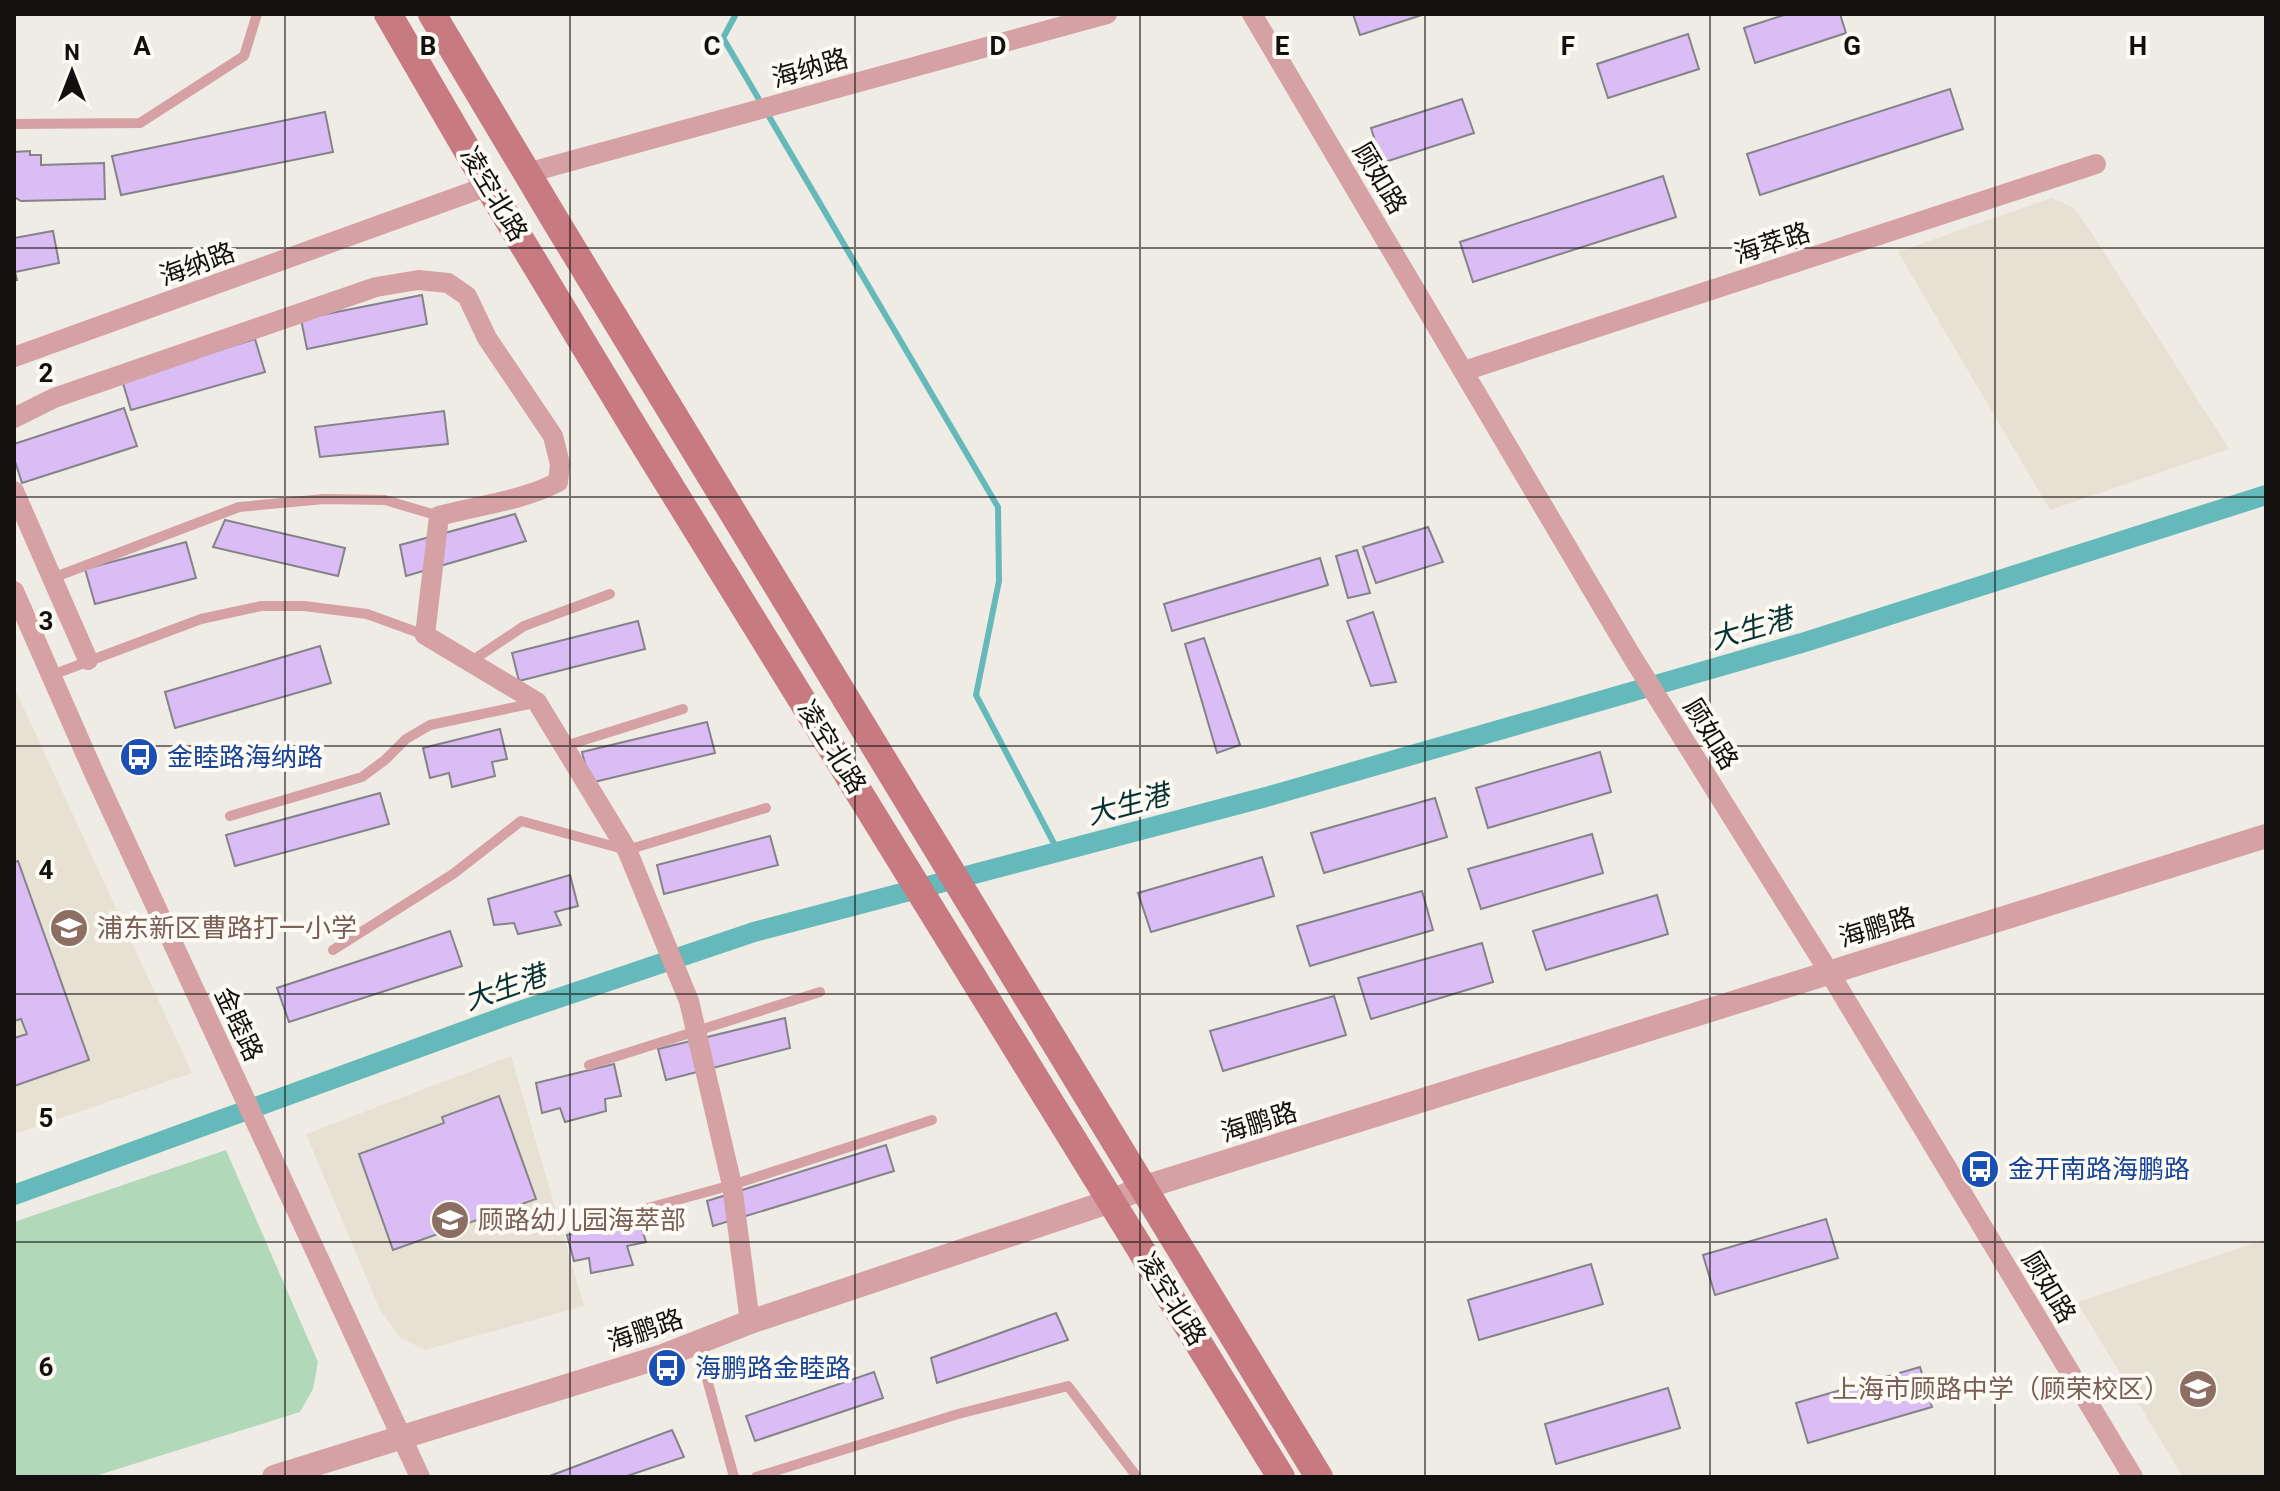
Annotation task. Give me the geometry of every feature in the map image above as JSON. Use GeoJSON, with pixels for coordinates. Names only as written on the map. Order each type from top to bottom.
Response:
{"type":"FeatureCollection","features":[{"type":"Feature","properties":{"kind":"main road","name":"凌空北路"},"geometry":{"type":"LineString","coordinates":[[388,14],[488,186],[1281,1477]]}},
{"type":"Feature","properties":{"kind":"main road","name":"凌空北路"},"geometry":{"type":"LineString","coordinates":[[432,14],[1319,1477]]}},
{"type":"Feature","properties":{"kind":"street","name":"海纳路"},"geometry":{"type":"LineString","coordinates":[[527,173],[1107,14]]}},
{"type":"Feature","properties":{"kind":"street","name":"顾如路"},"geometry":{"type":"LineString","coordinates":[[1252,14],[1631,655],[1829,972],[2133,1477]]}},
{"type":"Feature","properties":{"kind":"street","name":"海萃路"},"geometry":{"type":"LineString","coordinates":[[1464,371],[2096,164]]}},
{"type":"Feature","properties":{"kind":"street","name":"海纳路"},"geometry":{"type":"LineString","coordinates":[[14,357],[488,186]]}},
{"type":"Feature","properties":{"kind":"street"},"geometry":{"type":"LineString","coordinates":[[14,418],[54,398],[376,287],[418,280],[448,283],[467,296],[487,338],[553,436],[560,464],[558,482],[533,495],[494,501],[439,516],[425,635],[537,702],[627,850],[689,1001],[732,1185],[750,1322]]}},
{"type":"Feature","properties":{"kind":"street"},"geometry":{"type":"LineString","coordinates":[[14,491],[88,660]]}},
{"type":"Feature","properties":{"kind":"street","name":"金睦路"},"geometry":{"type":"LineString","coordinates":[[14,591],[420,1477]]}},
{"type":"Feature","properties":{"kind":"street","name":"海鹏路"},"geometry":{"type":"LineString","coordinates":[[274,1477],[663,1356],[750,1322],[1145,1187],[2266,836]]}},
{"type":"Feature","properties":{"kind":"lane"},"geometry":{"type":"LineString","coordinates":[[14,124],[140,123],[244,56],[257,14]]}},
{"type":"Feature","properties":{"kind":"lane"},"geometry":{"type":"LineString","coordinates":[[50,579],[239,507],[324,499],[385,500],[439,516]]}},
{"type":"Feature","properties":{"kind":"lane"},"geometry":{"type":"LineString","coordinates":[[470,662],[524,626],[610,594]]}},
{"type":"Feature","properties":{"kind":"lane"},"geometry":{"type":"LineString","coordinates":[[52,675],[201,619],[261,606],[304,606],[367,614],[425,635]]}},
{"type":"Feature","properties":{"kind":"lane"},"geometry":{"type":"LineString","coordinates":[[230,816],[362,777],[406,739],[430,725],[537,702]]}},
{"type":"Feature","properties":{"kind":"lane"},"geometry":{"type":"LineString","coordinates":[[565,746],[683,709]]}},
{"type":"Feature","properties":{"kind":"lane"},"geometry":{"type":"LineString","coordinates":[[333,950],[453,874],[521,821],[627,850],[766,808]]}},
{"type":"Feature","properties":{"kind":"lane"},"geometry":{"type":"LineString","coordinates":[[589,1065],[820,992]]}},
{"type":"Feature","properties":{"kind":"lane"},"geometry":{"type":"LineString","coordinates":[[637,1211],[732,1185],[932,1120]]}},
{"type":"Feature","properties":{"kind":"lane"},"geometry":{"type":"LineString","coordinates":[[696,1342],[734,1477]]}},
{"type":"Feature","properties":{"kind":"lane"},"geometry":{"type":"LineString","coordinates":[[756,1477],[958,1414],[1068,1386],[1137,1477]]}},
{"type":"Feature","properties":{"kind":"shaded area"},"geometry":{"type":"Polygon","coordinates":[[[2051,198],[2073,207],[2091,232],[2229,449],[2050,510],[1898,252],[2051,198]]]}},
{"type":"Feature","properties":{"kind":"shaded area","name":"浦东新区曹路打一小学"},"geometry":{"type":"Polygon","coordinates":[[[14,687],[192,1073],[14,1134],[14,687]]]}},
{"type":"Feature","properties":{"kind":"shaded area","name":"顾路幼儿园海萃部"},"geometry":{"type":"Polygon","coordinates":[[[511,1056],[584,1306],[425,1350],[401,1338],[380,1310],[306,1134],[511,1056]]]}},
{"type":"Feature","properties":{"kind":"shaded area","name":"上海市顾路中学（顾荣校区）"},"geometry":{"type":"Polygon","coordinates":[[[2266,1239],[2266,1477],[2183,1477],[2077,1302],[2266,1239]]]}},
{"type":"Feature","properties":{"kind":"green space"},"geometry":{"type":"Polygon","coordinates":[[[226,1150],[318,1362],[313,1389],[300,1412],[92,1477],[14,1477],[14,1222],[226,1150]]]}},
{"type":"Feature","properties":{"kind":"building"},"geometry":{"type":"Polygon","coordinates":[[[1353,14],[1425,14],[1360,35],[1353,14]]]}},
{"type":"Feature","properties":{"kind":"building"},"geometry":{"type":"Polygon","coordinates":[[[1787,14],[1840,14],[1846,33],[1755,63],[1744,28],[1787,14]]]}},
{"type":"Feature","properties":{"kind":"building"},"geometry":{"type":"Polygon","coordinates":[[[1688,34],[1699,69],[1608,98],[1597,64],[1688,34]]]}},
{"type":"Feature","properties":{"kind":"building"},"geometry":{"type":"Polygon","coordinates":[[[1950,89],[1963,129],[1760,195],[1747,154],[1950,89]]]}},
{"type":"Feature","properties":{"kind":"building"},"geometry":{"type":"Polygon","coordinates":[[[1462,99],[1474,133],[1382,163],[1371,128],[1462,99]]]}},
{"type":"Feature","properties":{"kind":"building"},"geometry":{"type":"Polygon","coordinates":[[[325,112],[333,152],[121,195],[112,156],[325,112]]]}},
{"type":"Feature","properties":{"kind":"building"},"geometry":{"type":"Polygon","coordinates":[[[30,151],[30,155],[41,155],[41,165],[104,163],[105,199],[21,201],[14,197],[14,152],[30,151]]]}},
{"type":"Feature","properties":{"kind":"building"},"geometry":{"type":"Polygon","coordinates":[[[1663,176],[1676,217],[1473,282],[1460,242],[1663,176]]]}},
{"type":"Feature","properties":{"kind":"building"},"geometry":{"type":"Polygon","coordinates":[[[53,231],[59,263],[15,272],[17,280],[14,281],[14,238],[53,231]]]}},
{"type":"Feature","properties":{"kind":"building"},"geometry":{"type":"Polygon","coordinates":[[[422,295],[427,324],[307,349],[301,319],[422,295]]]}},
{"type":"Feature","properties":{"kind":"building"},"geometry":{"type":"Polygon","coordinates":[[[255,339],[265,372],[131,410],[122,380],[255,339]]]}},
{"type":"Feature","properties":{"kind":"building"},"geometry":{"type":"Polygon","coordinates":[[[124,408],[137,446],[22,483],[14,458],[14,444],[124,408]]]}},
{"type":"Feature","properties":{"kind":"building"},"geometry":{"type":"Polygon","coordinates":[[[444,411],[448,444],[320,457],[315,427],[444,411]]]}},
{"type":"Feature","properties":{"kind":"building"},"geometry":{"type":"Polygon","coordinates":[[[515,514],[526,541],[406,576],[400,545],[515,514]]]}},
{"type":"Feature","properties":{"kind":"building"},"geometry":{"type":"Polygon","coordinates":[[[225,520],[345,548],[338,576],[213,547],[225,520]]]}},
{"type":"Feature","properties":{"kind":"building"},"geometry":{"type":"Polygon","coordinates":[[[1428,527],[1443,562],[1376,583],[1363,547],[1428,527]]]}},
{"type":"Feature","properties":{"kind":"building"},"geometry":{"type":"Polygon","coordinates":[[[186,542],[196,578],[95,604],[85,569],[186,542]]]}},
{"type":"Feature","properties":{"kind":"building"},"geometry":{"type":"Polygon","coordinates":[[[1357,550],[1370,593],[1348,598],[1336,556],[1357,550]]]}},
{"type":"Feature","properties":{"kind":"building"},"geometry":{"type":"Polygon","coordinates":[[[1320,558],[1328,585],[1172,631],[1164,604],[1320,558]]]}},
{"type":"Feature","properties":{"kind":"building"},"geometry":{"type":"Polygon","coordinates":[[[1373,612],[1396,682],[1371,686],[1347,621],[1373,612]]]}},
{"type":"Feature","properties":{"kind":"building"},"geometry":{"type":"Polygon","coordinates":[[[638,621],[645,649],[519,681],[512,653],[638,621]]]}},
{"type":"Feature","properties":{"kind":"building"},"geometry":{"type":"Polygon","coordinates":[[[1204,638],[1240,745],[1217,753],[1185,644],[1204,638]]]}},
{"type":"Feature","properties":{"kind":"building"},"geometry":{"type":"Polygon","coordinates":[[[320,646],[331,683],[175,728],[165,692],[320,646]]]}},
{"type":"Feature","properties":{"kind":"building"},"geometry":{"type":"Polygon","coordinates":[[[707,722],[715,753],[590,783],[582,752],[707,722]]]}},
{"type":"Feature","properties":{"kind":"building"},"geometry":{"type":"Polygon","coordinates":[[[500,729],[507,759],[492,762],[495,776],[452,787],[449,773],[430,778],[423,748],[500,729]]]}},
{"type":"Feature","properties":{"kind":"building"},"geometry":{"type":"Polygon","coordinates":[[[1600,752],[1611,792],[1488,828],[1476,788],[1600,752]]]}},
{"type":"Feature","properties":{"kind":"building"},"geometry":{"type":"Polygon","coordinates":[[[380,793],[389,824],[235,866],[226,835],[380,793]]]}},
{"type":"Feature","properties":{"kind":"building"},"geometry":{"type":"Polygon","coordinates":[[[1435,798],[1447,837],[1324,873],[1311,833],[1435,798]]]}},
{"type":"Feature","properties":{"kind":"building"},"geometry":{"type":"Polygon","coordinates":[[[1592,834],[1603,873],[1481,909],[1468,869],[1592,834]]]}},
{"type":"Feature","properties":{"kind":"building"},"geometry":{"type":"Polygon","coordinates":[[[770,836],[778,865],[664,894],[657,865],[770,836]]]}},
{"type":"Feature","properties":{"kind":"building"},"geometry":{"type":"Polygon","coordinates":[[[1262,857],[1274,896],[1151,932],[1138,893],[1262,857]]]}},
{"type":"Feature","properties":{"kind":"building"},"geometry":{"type":"Polygon","coordinates":[[[18,861],[89,1060],[14,1086],[14,1038],[27,1034],[21,1019],[14,1021],[14,862],[18,861]]]}},
{"type":"Feature","properties":{"kind":"building"},"geometry":{"type":"Polygon","coordinates":[[[570,875],[578,906],[555,912],[561,925],[518,934],[514,923],[494,925],[488,899],[570,875]]]}},
{"type":"Feature","properties":{"kind":"building"},"geometry":{"type":"Polygon","coordinates":[[[1422,891],[1433,930],[1310,966],[1297,926],[1422,891]]]}},
{"type":"Feature","properties":{"kind":"building"},"geometry":{"type":"Polygon","coordinates":[[[1657,895],[1668,934],[1546,970],[1533,931],[1657,895]]]}},
{"type":"Feature","properties":{"kind":"building"},"geometry":{"type":"Polygon","coordinates":[[[450,931],[462,966],[289,1022],[277,988],[450,931]]]}},
{"type":"Feature","properties":{"kind":"building"},"geometry":{"type":"Polygon","coordinates":[[[1482,943],[1493,982],[1371,1019],[1358,978],[1482,943]]]}},
{"type":"Feature","properties":{"kind":"building"},"geometry":{"type":"Polygon","coordinates":[[[1334,996],[1346,1035],[1223,1071],[1210,1031],[1334,996]]]}},
{"type":"Feature","properties":{"kind":"building"},"geometry":{"type":"Polygon","coordinates":[[[785,1018],[790,1048],[666,1080],[658,1049],[785,1018]]]}},
{"type":"Feature","properties":{"kind":"building"},"geometry":{"type":"Polygon","coordinates":[[[614,1064],[621,1096],[605,1099],[606,1111],[565,1122],[560,1108],[542,1113],[536,1083],[614,1064]]]}},
{"type":"Feature","properties":{"kind":"building"},"geometry":{"type":"Polygon","coordinates":[[[499,1096],[536,1199],[393,1250],[359,1154],[444,1123],[442,1117],[499,1096]]]}},
{"type":"Feature","properties":{"kind":"building"},"geometry":{"type":"Polygon","coordinates":[[[886,1145],[894,1171],[713,1226],[707,1201],[886,1145]]]}},
{"type":"Feature","properties":{"kind":"building"},"geometry":{"type":"Polygon","coordinates":[[[638,1217],[646,1242],[627,1246],[633,1265],[591,1273],[589,1258],[574,1261],[567,1235],[638,1217]]]}},
{"type":"Feature","properties":{"kind":"building"},"geometry":{"type":"Polygon","coordinates":[[[1826,1219],[1838,1258],[1715,1295],[1703,1255],[1826,1219]]]}},
{"type":"Feature","properties":{"kind":"building"},"geometry":{"type":"Polygon","coordinates":[[[1591,1264],[1603,1304],[1479,1340],[1468,1300],[1591,1264]]]}},
{"type":"Feature","properties":{"kind":"building"},"geometry":{"type":"Polygon","coordinates":[[[1056,1313],[1068,1340],[937,1383],[931,1358],[1056,1313]]]}},
{"type":"Feature","properties":{"kind":"building"},"geometry":{"type":"Polygon","coordinates":[[[1920,1367],[1932,1407],[1808,1443],[1796,1403],[1920,1367]]]}},
{"type":"Feature","properties":{"kind":"building"},"geometry":{"type":"Polygon","coordinates":[[[874,1372],[883,1398],[755,1441],[746,1416],[874,1372]]]}},
{"type":"Feature","properties":{"kind":"building"},"geometry":{"type":"Polygon","coordinates":[[[1668,1388],[1680,1428],[1556,1464],[1545,1424],[1668,1388]]]}},
{"type":"Feature","properties":{"kind":"building"},"geometry":{"type":"Polygon","coordinates":[[[672,1430],[684,1457],[624,1477],[547,1477],[672,1430]]]}},
{"type":"Feature","properties":{"kind":"waterway"},"geometry":{"type":"LineString","coordinates":[[736,14],[723,38],[998,507],[999,581],[976,695],[1058,851]]}},
{"type":"Feature","properties":{"kind":"waterway","name":"大生港"},"geometry":{"type":"LineString","coordinates":[[14,1195],[514,1013],[754,932],[1266,797],[1805,642],[2266,495]]}},
{"type":"Feature","properties":{"kind":"place","name":"金睦路海纳路"},"geometry":{"type":"Point","coordinates":[139,757]}},
{"type":"Feature","properties":{"kind":"place","name":"浦东新区曹路打一小学"},"geometry":{"type":"Point","coordinates":[69,928]}},
{"type":"Feature","properties":{"kind":"place","name":"金开南路海鹏路"},"geometry":{"type":"Point","coordinates":[1980,1169]}},
{"type":"Feature","properties":{"kind":"place","name":"顾路幼儿园海萃部"},"geometry":{"type":"Point","coordinates":[450,1220]}},
{"type":"Feature","properties":{"kind":"place","name":"海鹏路金睦路"},"geometry":{"type":"Point","coordinates":[667,1368]}},
{"type":"Feature","properties":{"kind":"place","name":"上海市顾路中学（顾荣校区）"},"geometry":{"type":"Point","coordinates":[2198,1389]}}]}
